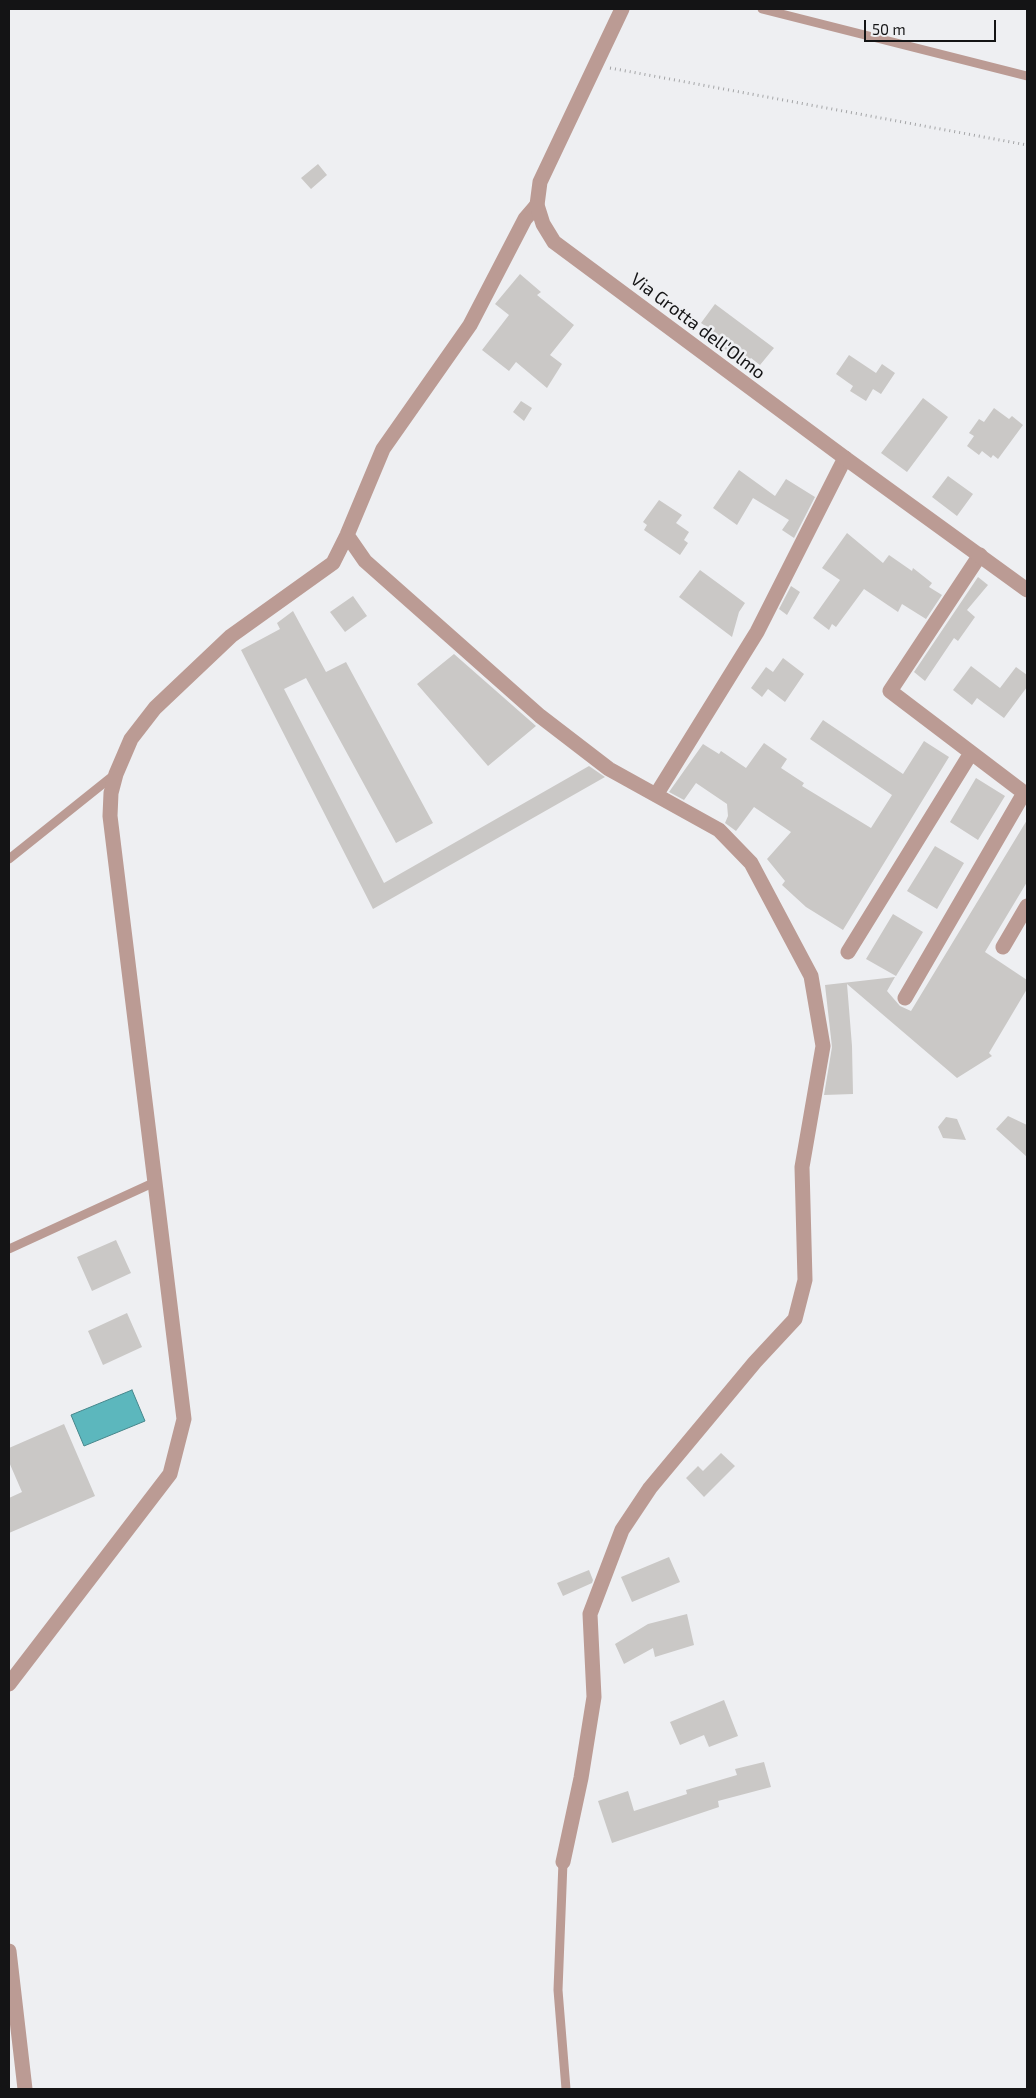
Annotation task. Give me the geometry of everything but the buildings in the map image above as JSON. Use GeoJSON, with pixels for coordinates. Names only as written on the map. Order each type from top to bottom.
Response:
{"type":"FeatureCollection","features":[{"type":"Feature","properties":{"kind":"street","name":"Via Grotta dell'Olmo"},"geometry":{"type":"LineString","coordinates":[[622,9],[540,182],[537,205],[543,224],[554,242],[845,458],[1027,590]]}},
{"type":"Feature","properties":{"kind":"street"},"geometry":{"type":"LineString","coordinates":[[9,1684],[170,1474],[184,1419],[110,816],[111,793],[116,774],[132,739],[155,708],[231,636],[333,563],[348,536],[384,449],[470,325],[525,219],[537,205]]}},
{"type":"Feature","properties":{"kind":"street"},"geometry":{"type":"LineString","coordinates":[[656,795],[757,632],[845,458]]}},
{"type":"Feature","properties":{"kind":"street"},"geometry":{"type":"LineString","coordinates":[[348,536],[365,561],[540,716],[609,769],[719,830],[751,863],[811,976],[823,1046],[802,1167],[805,1280],[795,1319],[755,1362],[650,1488],[622,1530],[590,1614],[594,1697],[581,1778],[563,1862]]}},
{"type":"Feature","properties":{"kind":"street"},"geometry":{"type":"LineString","coordinates":[[905,998],[1026,794],[890,691],[980,555]]}},
{"type":"Feature","properties":{"kind":"street"},"geometry":{"type":"LineString","coordinates":[[848,952],[971,753]]}},
{"type":"Feature","properties":{"kind":"street"},"geometry":{"type":"LineString","coordinates":[[1003,948],[1027,906]]}},
{"type":"Feature","properties":{"kind":"street"},"geometry":{"type":"LineString","coordinates":[[9,1950],[25,2089]]}},
{"type":"Feature","properties":{"kind":"lane"},"geometry":{"type":"LineString","coordinates":[[762,9],[1027,76]]}},
{"type":"Feature","properties":{"kind":"lane"},"geometry":{"type":"LineString","coordinates":[[9,859],[116,774]]}},
{"type":"Feature","properties":{"kind":"lane"},"geometry":{"type":"LineString","coordinates":[[9,1249],[155,1182]]}},
{"type":"Feature","properties":{"kind":"lane"},"geometry":{"type":"LineString","coordinates":[[563,1862],[558,1990],[566,2089]]}},
{"type":"Feature","properties":{"kind":"path"},"geometry":{"type":"LineString","coordinates":[[596,61],[615,71],[1027,144]]}},
{"type":"Feature","properties":{"kind":"water"},"geometry":{"type":"Polygon","coordinates":[[[132,1390],[145,1421],[84,1446],[71,1415],[132,1390]]]}}]}
